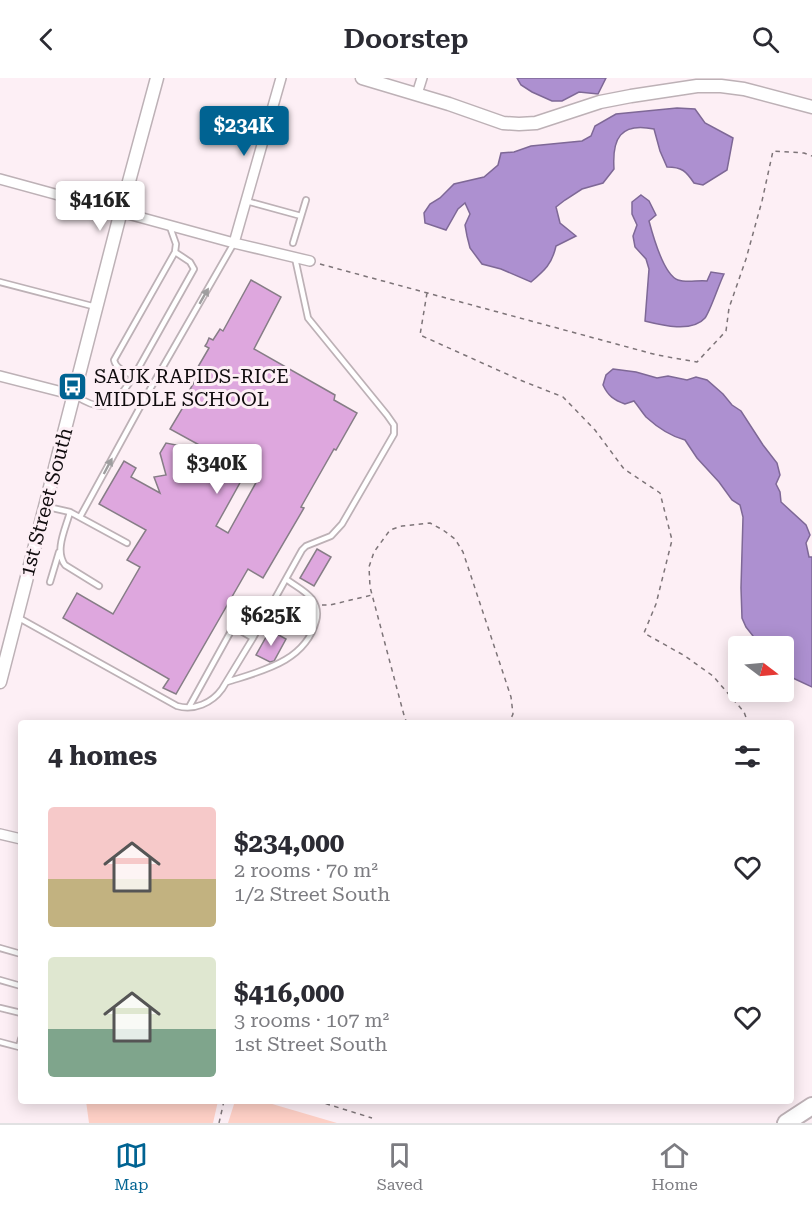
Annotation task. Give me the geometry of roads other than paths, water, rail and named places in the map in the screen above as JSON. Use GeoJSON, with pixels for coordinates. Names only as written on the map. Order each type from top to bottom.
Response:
{"type":"FeatureCollection","features":[{"type":"Feature","properties":{"kind":"highway"},"geometry":{"type":"LineString","coordinates":[[786,1123],[812,1106]]}},
{"type":"Feature","properties":{"kind":"street","name":"1st Street South"},"geometry":{"type":"LineString","coordinates":[[0,682],[157,78]]}},
{"type":"Feature","properties":{"kind":"street"},"geometry":{"type":"LineString","coordinates":[[234,243],[281,78]]}},
{"type":"Feature","properties":{"kind":"street"},"geometry":{"type":"LineString","coordinates":[[362,78],[503,123],[536,123],[600,102],[697,86],[744,89],[812,107]]}},
{"type":"Feature","properties":{"kind":"street"},"geometry":{"type":"LineString","coordinates":[[417,94],[422,78]]}},
{"type":"Feature","properties":{"kind":"street"},"geometry":{"type":"LineString","coordinates":[[0,179],[234,243],[310,261]]}},
{"type":"Feature","properties":{"kind":"street"},"geometry":{"type":"LineString","coordinates":[[0,376],[74,395]]}},
{"type":"Feature","properties":{"kind":"street"},"geometry":{"type":"LineString","coordinates":[[0,834],[18,838]]}},
{"type":"Feature","properties":{"kind":"lane"},"geometry":{"type":"LineString","coordinates":[[293,243],[306,200]]}},
{"type":"Feature","properties":{"kind":"lane"},"geometry":{"type":"LineString","coordinates":[[246,201],[301,216]]}},
{"type":"Feature","properties":{"kind":"lane"},"geometry":{"type":"LineString","coordinates":[[134,376],[118,368],[114,360],[175,252],[176,244],[170,225]]}},
{"type":"Feature","properties":{"kind":"lane"},"geometry":{"type":"LineString","coordinates":[[80,517],[234,243]]}},
{"type":"Feature","properties":{"kind":"lane"},"geometry":{"type":"LineString","coordinates":[[74,395],[86,403],[109,406],[122,394],[194,269],[190,262],[175,252]]}},
{"type":"Feature","properties":{"kind":"lane"},"geometry":{"type":"LineString","coordinates":[[17,616],[177,706],[185,708],[205,704],[216,697],[253,638],[302,550],[306,546],[331,536],[342,524],[394,434],[394,424],[308,318],[295,258]]}},
{"type":"Feature","properties":{"kind":"lane"},"geometry":{"type":"LineString","coordinates":[[0,282],[97,308]]}},
{"type":"Feature","properties":{"kind":"lane"},"geometry":{"type":"LineString","coordinates":[[45,506],[70,512],[126,543]]}},
{"type":"Feature","properties":{"kind":"lane"},"geometry":{"type":"LineString","coordinates":[[50,582],[70,512]]}},
{"type":"Feature","properties":{"kind":"lane"},"geometry":{"type":"LineString","coordinates":[[60,550],[65,565],[99,586]]}},
{"type":"Feature","properties":{"kind":"lane"},"geometry":{"type":"LineString","coordinates":[[227,681],[270,668],[295,653],[309,638],[318,614],[315,605],[312,598],[286,579]]}},
{"type":"Feature","properties":{"kind":"lane"},"geometry":{"type":"LineString","coordinates":[[189,707],[231,630],[236,628],[253,638]]}},
{"type":"Feature","properties":{"kind":"lane"},"geometry":{"type":"LineString","coordinates":[[0,948],[18,953]]}},
{"type":"Feature","properties":{"kind":"lane"},"geometry":{"type":"LineString","coordinates":[[0,981],[18,985]]}},
{"type":"Feature","properties":{"kind":"lane"},"geometry":{"type":"LineString","coordinates":[[0,1008],[18,1012]]}},
{"type":"Feature","properties":{"kind":"lane"},"geometry":{"type":"LineString","coordinates":[[0,1042],[18,1047]]}},
{"type":"Feature","properties":{"kind":"place","name":"SAUK RAPIDS-RICE MIDDLE SCHOOL"},"geometry":{"type":"Point","coordinates":[73,387]}}]}
